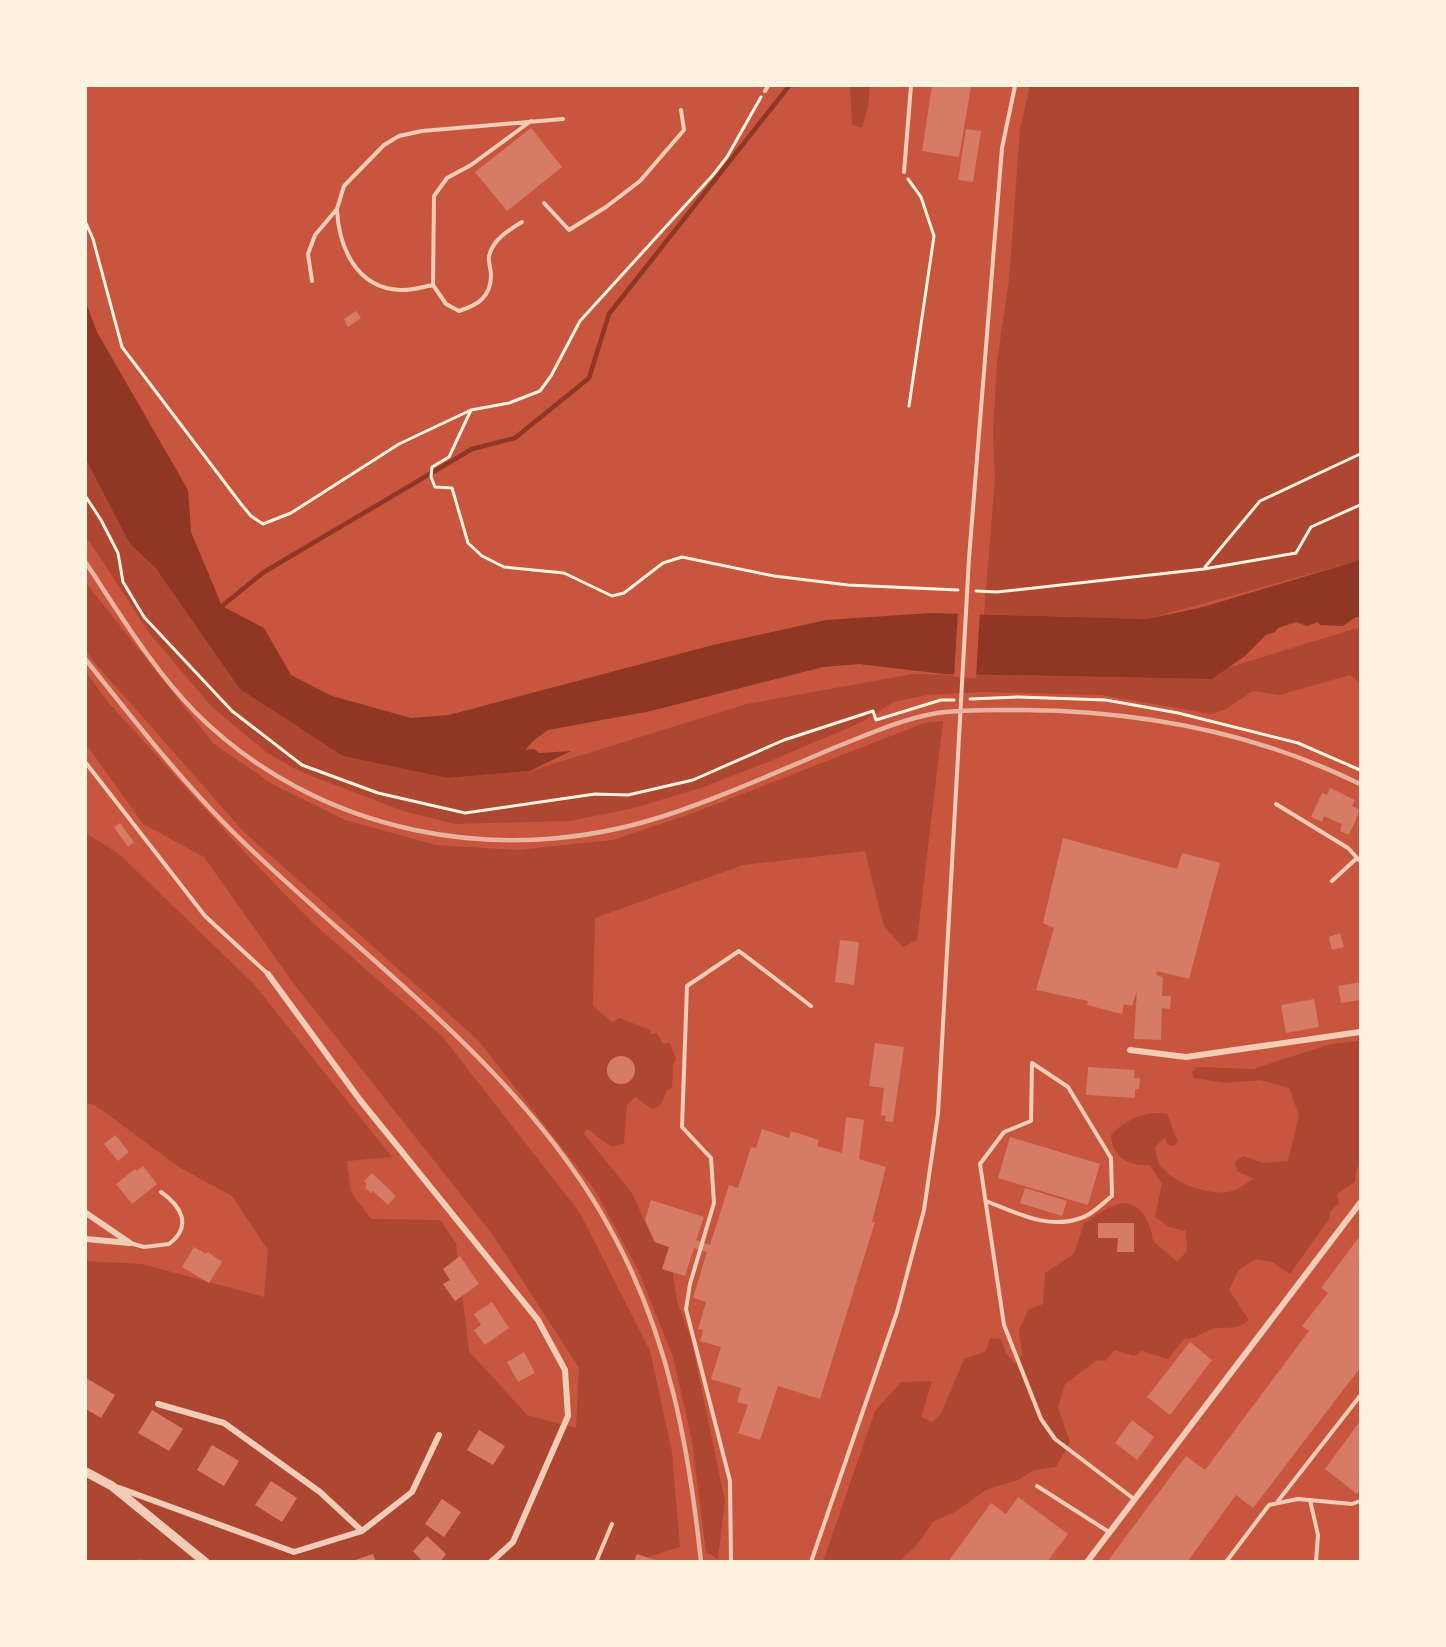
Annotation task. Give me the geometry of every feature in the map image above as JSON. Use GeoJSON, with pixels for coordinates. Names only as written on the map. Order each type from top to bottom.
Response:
{"type":"FeatureCollection","features":[{"type":"Feature","properties":{"kind":"street"},"geometry":{"type":"LineString","coordinates":[[268,974],[360,1100],[538,1320],[565,1371],[568,1416],[513,1542],[491,1562]]}},
{"type":"Feature","properties":{"kind":"street"},"geometry":{"type":"LineString","coordinates":[[1131,1050],[1186,1057],[1360,1032]]}},
{"type":"Feature","properties":{"kind":"street"},"geometry":{"type":"LineString","coordinates":[[1087,1562],[1360,1203]]}},
{"type":"Feature","properties":{"kind":"street"},"geometry":{"type":"LineString","coordinates":[[86,1213],[130,1243]]}},
{"type":"Feature","properties":{"kind":"street"},"geometry":{"type":"LineString","coordinates":[[86,1239],[130,1243]]}},
{"type":"Feature","properties":{"kind":"street"},"geometry":{"type":"LineString","coordinates":[[158,1404],[224,1423],[320,1492],[362,1531]]}},
{"type":"Feature","properties":{"kind":"street"},"geometry":{"type":"LineString","coordinates":[[86,1472],[112,1486],[294,1552],[362,1531],[412,1492],[439,1435]]}},
{"type":"Feature","properties":{"kind":"street"},"geometry":{"type":"LineString","coordinates":[[112,1486],[205,1562]]}},
{"type":"Feature","properties":{"kind":"lane"},"geometry":{"type":"LineString","coordinates":[[765,91],[768,86]]}},
{"type":"Feature","properties":{"kind":"lane"},"geometry":{"type":"LineString","coordinates":[[904,172],[910,86]]}},
{"type":"Feature","properties":{"kind":"lane"},"geometry":{"type":"LineString","coordinates":[[811,1562],[897,1312],[924,1210],[938,1114],[969,558],[1002,148],[1015,86]]}},
{"type":"Feature","properties":{"kind":"lane"},"geometry":{"type":"LineString","coordinates":[[544,203],[569,230],[606,207],[640,181],[684,130],[681,110]]}},
{"type":"Feature","properties":{"kind":"lane"},"geometry":{"type":"LineString","coordinates":[[433,285],[400,290],[374,284],[359,271],[346,254],[338,231],[337,209],[344,186],[360,167],[384,145],[399,136],[422,131],[563,119]]}},
{"type":"Feature","properties":{"kind":"lane"},"geometry":{"type":"LineString","coordinates":[[522,222],[501,235],[489,255],[491,278],[488,294],[477,305],[459,311],[446,304],[433,285],[434,196],[447,178],[471,165],[531,121]]}},
{"type":"Feature","properties":{"kind":"lane"},"geometry":{"type":"LineString","coordinates":[[312,281],[308,254],[315,235],[337,209]]}},
{"type":"Feature","properties":{"kind":"lane"},"geometry":{"type":"LineString","coordinates":[[86,764],[206,915],[268,974]]}},
{"type":"Feature","properties":{"kind":"lane"},"geometry":{"type":"LineString","coordinates":[[1276,804],[1348,848],[1359,860],[1332,881]]}},
{"type":"Feature","properties":{"kind":"lane"},"geometry":{"type":"LineString","coordinates":[[731,1562],[730,1481],[686,1308],[690,1284],[714,1203],[711,1158],[682,1127],[687,986],[739,951],[811,1006]]}},
{"type":"Feature","properties":{"kind":"lane"},"geometry":{"type":"LineString","coordinates":[[986,1201],[1036,1221],[1059,1222],[1083,1218],[1112,1196],[1111,1158],[1068,1087],[1032,1063],[1031,1121],[1004,1132],[980,1164],[1004,1325],[1041,1419],[1055,1439],[1134,1499]]}},
{"type":"Feature","properties":{"kind":"lane"},"geometry":{"type":"LineString","coordinates":[[130,1243],[144,1247],[169,1244],[183,1227],[183,1215],[175,1202],[161,1192]]}},
{"type":"Feature","properties":{"kind":"lane"},"geometry":{"type":"LineString","coordinates":[[1278,1501],[1360,1396]]}},
{"type":"Feature","properties":{"kind":"lane"},"geometry":{"type":"LineString","coordinates":[[1037,1485],[1109,1532]]}},
{"type":"Feature","properties":{"kind":"lane"},"geometry":{"type":"LineString","coordinates":[[1310,1500],[1318,1535],[1316,1562]]}},
{"type":"Feature","properties":{"kind":"lane"},"geometry":{"type":"LineString","coordinates":[[1226,1562],[1269,1505],[1278,1501],[1310,1500],[1352,1504],[1360,1501]]}},
{"type":"Feature","properties":{"kind":"lane"},"geometry":{"type":"LineString","coordinates":[[596,1562],[612,1524]]}},
{"type":"Feature","properties":{"kind":"path"},"geometry":{"type":"LineString","coordinates":[[86,222],[93,239],[122,347],[241,504],[263,524],[291,513],[399,444],[471,410],[509,403],[540,391],[551,376],[580,321],[713,175],[727,157],[765,91]]}},
{"type":"Feature","properties":{"kind":"path"},"geometry":{"type":"LineString","coordinates":[[904,172],[921,197],[934,236],[909,406]]}},
{"type":"Feature","properties":{"kind":"path"},"geometry":{"type":"LineString","coordinates":[[471,410],[449,457],[432,467],[431,477],[435,487],[452,488],[468,543],[482,556],[504,567],[564,573],[612,596],[624,593],[663,563],[682,557],[774,576],[837,584],[963,590]]}},
{"type":"Feature","properties":{"kind":"path"},"geometry":{"type":"LineString","coordinates":[[1204,569],[1260,501],[1360,454]]}},
{"type":"Feature","properties":{"kind":"path"},"geometry":{"type":"LineString","coordinates":[[86,497],[118,553],[123,582],[144,617],[232,711],[302,765],[378,793],[465,813],[596,794],[628,795],[693,780],[784,740],[873,711],[876,720],[941,700],[1018,697],[1106,700],[1178,713],[1298,743],[1360,770]]}},
{"type":"Feature","properties":{"kind":"path"},"geometry":{"type":"LineString","coordinates":[[974,591],[997,592],[1204,569],[1296,553],[1311,527],[1360,505]]}},
{"type":"Feature","properties":{"kind":"shaded area"},"geometry":{"type":"Polygon","coordinates":[[[850,86],[870,86],[868,107],[862,128],[852,125],[850,86]]]}},
{"type":"Feature","properties":{"kind":"shaded area"},"geometry":{"type":"Polygon","coordinates":[[[1030,86],[1360,86],[1360,560],[1147,619],[984,614],[995,478],[993,433],[997,361],[1009,280],[1020,129],[1030,86]]]}},
{"type":"Feature","properties":{"kind":"shaded area"},"geometry":{"type":"Polygon","coordinates":[[[86,303],[97,332],[188,490],[191,532],[222,606],[264,628],[291,675],[332,696],[411,718],[449,715],[713,645],[826,620],[931,613],[1147,619],[1203,607],[1360,560],[1360,617],[1356,617],[1343,626],[1320,625],[1318,622],[1307,626],[1296,622],[1278,628],[1275,632],[1266,635],[1245,656],[1212,679],[944,674],[859,664],[823,667],[651,711],[548,730],[525,750],[534,749],[539,753],[571,751],[530,771],[447,778],[343,756],[240,689],[157,570],[130,544],[86,460],[86,303]]]}},
{"type":"Feature","properties":{"kind":"shaded area"},"geometry":{"type":"Polygon","coordinates":[[[86,460],[130,544],[343,756],[447,778],[530,771],[747,704],[913,674],[1212,679],[1227,668],[1360,627],[1360,683],[1350,675],[1279,695],[1253,691],[1226,709],[1212,714],[1101,695],[983,692],[927,695],[894,702],[862,722],[701,788],[630,809],[570,821],[455,824],[403,811],[301,772],[266,752],[212,707],[150,634],[86,536],[86,460]]]}},
{"type":"Feature","properties":{"kind":"shaded area"},"geometry":{"type":"Polygon","coordinates":[[[86,583],[214,744],[274,785],[345,820],[436,845],[517,850],[613,840],[696,812],[924,723],[943,721],[917,940],[903,947],[884,926],[865,851],[743,865],[595,918],[593,1006],[612,1022],[620,1018],[650,1030],[651,1034],[657,1033],[663,1044],[670,1043],[676,1059],[673,1066],[672,1088],[667,1090],[659,1106],[652,1109],[635,1097],[627,1105],[624,1143],[612,1147],[587,1129],[584,1134],[632,1193],[654,1242],[669,1247],[677,1301],[691,1339],[725,1501],[718,1559],[706,1552],[692,1441],[673,1357],[638,1270],[595,1190],[478,1040],[243,831],[94,662],[86,651],[86,583]]]}},
{"type":"Feature","properties":{"kind":"shaded area"},"geometry":{"type":"Polygon","coordinates":[[[86,672],[107,701],[249,857],[314,924],[442,1036],[580,1213],[650,1351],[672,1452],[680,1547],[632,1562],[151,1562],[140,1559],[138,1561],[86,1561],[86,1261],[142,1264],[264,1297],[268,1250],[232,1196],[179,1167],[95,1105],[86,1103],[86,833],[119,854],[253,983],[392,1157],[347,1161],[351,1192],[371,1219],[440,1220],[456,1243],[469,1351],[527,1415],[576,1428],[579,1368],[493,1235],[294,984],[204,857],[143,824],[86,744],[86,672]]]}},
{"type":"Feature","properties":{"kind":"shaded area"},"geometry":{"type":"Polygon","coordinates":[[[1360,1041],[1360,1165],[1357,1168],[1355,1182],[1337,1194],[1339,1203],[1331,1211],[1329,1219],[1290,1274],[1272,1262],[1255,1259],[1238,1271],[1229,1290],[1249,1320],[1232,1328],[1212,1329],[1184,1339],[1168,1359],[1142,1351],[1134,1356],[1115,1350],[1105,1361],[1097,1360],[1065,1384],[1058,1408],[1070,1442],[1056,1467],[1034,1470],[1018,1480],[986,1490],[955,1512],[933,1522],[916,1546],[900,1561],[823,1562],[875,1411],[901,1382],[932,1381],[921,1417],[932,1422],[941,1414],[964,1359],[986,1351],[990,1338],[1001,1339],[1006,1353],[1015,1364],[1022,1354],[1019,1331],[1028,1310],[1043,1304],[1045,1273],[1074,1254],[1084,1223],[1114,1205],[1126,1203],[1139,1209],[1150,1227],[1153,1241],[1177,1262],[1187,1251],[1186,1231],[1169,1227],[1155,1217],[1162,1184],[1150,1165],[1135,1164],[1123,1159],[1115,1150],[1111,1135],[1136,1117],[1151,1113],[1167,1114],[1178,1141],[1173,1146],[1167,1144],[1165,1137],[1155,1147],[1159,1163],[1166,1171],[1182,1182],[1201,1190],[1228,1192],[1235,1190],[1254,1179],[1237,1171],[1235,1162],[1243,1156],[1263,1163],[1288,1161],[1299,1115],[1289,1088],[1260,1080],[1227,1083],[1194,1078],[1192,1072],[1197,1067],[1253,1069],[1331,1044],[1360,1041]]]}},
{"type":"Feature","properties":{"kind":"pier"},"geometry":{"type":"Polygon","coordinates":[[[958,610],[980,611],[976,678],[954,677],[958,610]]]}},
{"type":"Feature","properties":{"kind":"building"},"geometry":{"type":"Polygon","coordinates":[[[932,86],[971,87],[959,157],[922,151],[932,86]]]}},
{"type":"Feature","properties":{"kind":"building"},"geometry":{"type":"Polygon","coordinates":[[[531,128],[562,167],[507,211],[475,172],[531,128]]]}},
{"type":"Feature","properties":{"kind":"building"},"geometry":{"type":"Polygon","coordinates":[[[966,129],[981,131],[973,182],[958,180],[966,129]]]}},
{"type":"Feature","properties":{"kind":"building"},"geometry":{"type":"Polygon","coordinates":[[[356,311],[361,318],[348,327],[344,319],[356,311]]]}},
{"type":"Feature","properties":{"kind":"building"},"geometry":{"type":"Polygon","coordinates":[[[1330,788],[1355,800],[1352,806],[1360,810],[1349,835],[1340,831],[1342,824],[1324,816],[1322,822],[1311,817],[1322,793],[1327,795],[1330,788]]]}},
{"type":"Feature","properties":{"kind":"building"},"geometry":{"type":"Polygon","coordinates":[[[120,823],[134,842],[128,847],[114,827],[120,823]]]}},
{"type":"Feature","properties":{"kind":"building"},"geometry":{"type":"Polygon","coordinates":[[[1063,838],[1177,869],[1182,853],[1220,863],[1189,979],[1157,971],[1156,975],[1163,977],[1162,996],[1171,996],[1170,1009],[1162,1008],[1161,1040],[1134,1039],[1137,990],[1132,1006],[1124,1004],[1122,1014],[1087,1005],[1088,1001],[1036,990],[1054,928],[1043,923],[1063,838]]]}},
{"type":"Feature","properties":{"kind":"building"},"geometry":{"type":"Polygon","coordinates":[[[1340,933],[1344,947],[1332,950],[1329,937],[1340,933]]]}},
{"type":"Feature","properties":{"kind":"building"},"geometry":{"type":"Polygon","coordinates":[[[840,940],[859,942],[854,985],[835,982],[840,940]]]}},
{"type":"Feature","properties":{"kind":"building"},"geometry":{"type":"Polygon","coordinates":[[[1360,982],[1360,1000],[1341,1003],[1338,986],[1360,982]]]}},
{"type":"Feature","properties":{"kind":"building"},"geometry":{"type":"Polygon","coordinates":[[[1314,999],[1319,1027],[1286,1033],[1281,1005],[1314,999]]]}},
{"type":"Feature","properties":{"kind":"building"},"geometry":{"type":"Polygon","coordinates":[[[875,1043],[904,1047],[893,1122],[885,1121],[886,1116],[881,1115],[884,1088],[869,1086],[875,1043]]]}},
{"type":"Feature","properties":{"kind":"building"},"geometry":{"type":"Polygon","coordinates":[[[621,1056],[631,1060],[635,1070],[631,1080],[621,1084],[611,1080],[607,1070],[611,1060],[621,1056]]]}},
{"type":"Feature","properties":{"kind":"building"},"geometry":{"type":"Polygon","coordinates":[[[1088,1067],[1135,1070],[1134,1078],[1140,1078],[1139,1089],[1135,1089],[1135,1098],[1086,1095],[1088,1067]]]}},
{"type":"Feature","properties":{"kind":"building"},"geometry":{"type":"Polygon","coordinates":[[[846,1117],[864,1120],[859,1159],[886,1167],[872,1222],[875,1222],[820,1399],[778,1386],[760,1440],[738,1433],[748,1405],[737,1402],[741,1388],[711,1379],[721,1347],[700,1341],[703,1330],[698,1329],[706,1302],[693,1298],[707,1252],[694,1248],[685,1276],[662,1269],[669,1247],[655,1242],[645,1220],[651,1200],[704,1217],[696,1240],[710,1245],[729,1185],[738,1188],[751,1147],[756,1148],[762,1129],[789,1138],[791,1131],[819,1140],[817,1146],[842,1153],[846,1117]]]}},
{"type":"Feature","properties":{"kind":"building"},"geometry":{"type":"Polygon","coordinates":[[[115,1135],[129,1152],[118,1161],[104,1144],[115,1135]]]}},
{"type":"Feature","properties":{"kind":"building"},"geometry":{"type":"Polygon","coordinates":[[[1010,1137],[1100,1164],[1088,1205],[998,1178],[1010,1137]]]}},
{"type":"Feature","properties":{"kind":"building"},"geometry":{"type":"Polygon","coordinates":[[[143,1166],[157,1184],[132,1204],[116,1184],[135,1169],[137,1171],[143,1166]]]}},
{"type":"Feature","properties":{"kind":"building"},"geometry":{"type":"Polygon","coordinates":[[[372,1173],[396,1196],[388,1205],[373,1191],[371,1193],[365,1188],[367,1185],[364,1181],[372,1173]]]}},
{"type":"Feature","properties":{"kind":"building"},"geometry":{"type":"Polygon","coordinates":[[[1025,1188],[1067,1201],[1062,1216],[1020,1203],[1025,1188]]]}},
{"type":"Feature","properties":{"kind":"building"},"geometry":{"type":"Polygon","coordinates":[[[1098,1223],[1134,1223],[1134,1252],[1117,1252],[1118,1238],[1098,1238],[1098,1223]]]}},
{"type":"Feature","properties":{"kind":"building"},"geometry":{"type":"Polygon","coordinates":[[[1360,1236],[1360,1368],[1253,1508],[1236,1495],[1187,1562],[1107,1562],[1186,1456],[1205,1470],[1309,1331],[1302,1326],[1328,1293],[1321,1288],[1360,1236]]]}},
{"type":"Feature","properties":{"kind":"building"},"geometry":{"type":"Polygon","coordinates":[[[194,1247],[206,1254],[208,1252],[222,1262],[209,1283],[182,1267],[194,1247]]]}},
{"type":"Feature","properties":{"kind":"building"},"geometry":{"type":"Polygon","coordinates":[[[460,1256],[479,1284],[455,1301],[443,1284],[450,1280],[443,1269],[460,1256]]]}},
{"type":"Feature","properties":{"kind":"building"},"geometry":{"type":"Polygon","coordinates":[[[492,1302],[509,1328],[485,1345],[474,1330],[481,1325],[474,1314],[492,1302]]]}},
{"type":"Feature","properties":{"kind":"building"},"geometry":{"type":"Polygon","coordinates":[[[1190,1342],[1212,1360],[1170,1415],[1147,1397],[1190,1342]]]}},
{"type":"Feature","properties":{"kind":"building"},"geometry":{"type":"Polygon","coordinates":[[[524,1352],[535,1373],[518,1382],[507,1362],[524,1352]]]}},
{"type":"Feature","properties":{"kind":"building"},"geometry":{"type":"Polygon","coordinates":[[[86,1378],[115,1395],[101,1418],[86,1409],[86,1378]]]}},
{"type":"Feature","properties":{"kind":"building"},"geometry":{"type":"Polygon","coordinates":[[[152,1410],[183,1429],[169,1451],[138,1433],[152,1410]]]}},
{"type":"Feature","properties":{"kind":"building"},"geometry":{"type":"Polygon","coordinates":[[[1132,1420],[1154,1437],[1137,1460],[1115,1443],[1132,1420]]]}},
{"type":"Feature","properties":{"kind":"building"},"geometry":{"type":"Polygon","coordinates":[[[1360,1421],[1360,1490],[1357,1494],[1325,1469],[1360,1421]]]}},
{"type":"Feature","properties":{"kind":"building"},"geometry":{"type":"Polygon","coordinates":[[[479,1430],[505,1446],[493,1465],[467,1450],[479,1430]]]}},
{"type":"Feature","properties":{"kind":"building"},"geometry":{"type":"Polygon","coordinates":[[[212,1445],[239,1461],[224,1486],[197,1470],[212,1445]]]}},
{"type":"Feature","properties":{"kind":"building"},"geometry":{"type":"Polygon","coordinates":[[[271,1481],[297,1498],[282,1522],[255,1505],[271,1481]]]}},
{"type":"Feature","properties":{"kind":"building"},"geometry":{"type":"Polygon","coordinates":[[[1018,1497],[1068,1534],[1047,1562],[948,1562],[991,1503],[1006,1514],[1018,1497]]]}},
{"type":"Feature","properties":{"kind":"building"},"geometry":{"type":"Polygon","coordinates":[[[442,1499],[461,1512],[444,1537],[425,1524],[442,1499]]]}},
{"type":"Feature","properties":{"kind":"building"},"geometry":{"type":"Polygon","coordinates":[[[427,1536],[446,1554],[440,1562],[423,1562],[413,1551],[427,1536]]]}},
{"type":"Feature","properties":{"kind":"building"},"geometry":{"type":"Polygon","coordinates":[[[373,1554],[376,1562],[352,1561],[373,1554]]]}},
{"type":"Feature","properties":{"kind":"building"},"geometry":{"type":"Polygon","coordinates":[[[637,1554],[658,1561],[658,1562],[634,1562],[637,1554]]]}},
{"type":"Feature","properties":{"kind":"waterway"},"geometry":{"type":"LineString","coordinates":[[222,606],[264,572],[472,449],[515,438],[589,378],[609,314],[789,86]]}},
{"type":"Feature","properties":{"kind":"railway"},"geometry":{"type":"LineString","coordinates":[[86,563],[137,640],[179,695],[195,712],[244,754],[297,788],[354,813],[414,830],[476,839],[539,839],[602,832],[686,809],[898,723],[937,713],[969,710],[1066,711],[1153,720],[1196,728],[1279,751],[1360,784]]}},
{"type":"Feature","properties":{"kind":"railway"},"geometry":{"type":"LineString","coordinates":[[86,660],[158,750],[196,793],[236,835],[442,1022],[491,1071],[537,1122],[578,1177],[614,1236],[633,1275],[663,1354],[683,1436],[701,1562]]}}]}
